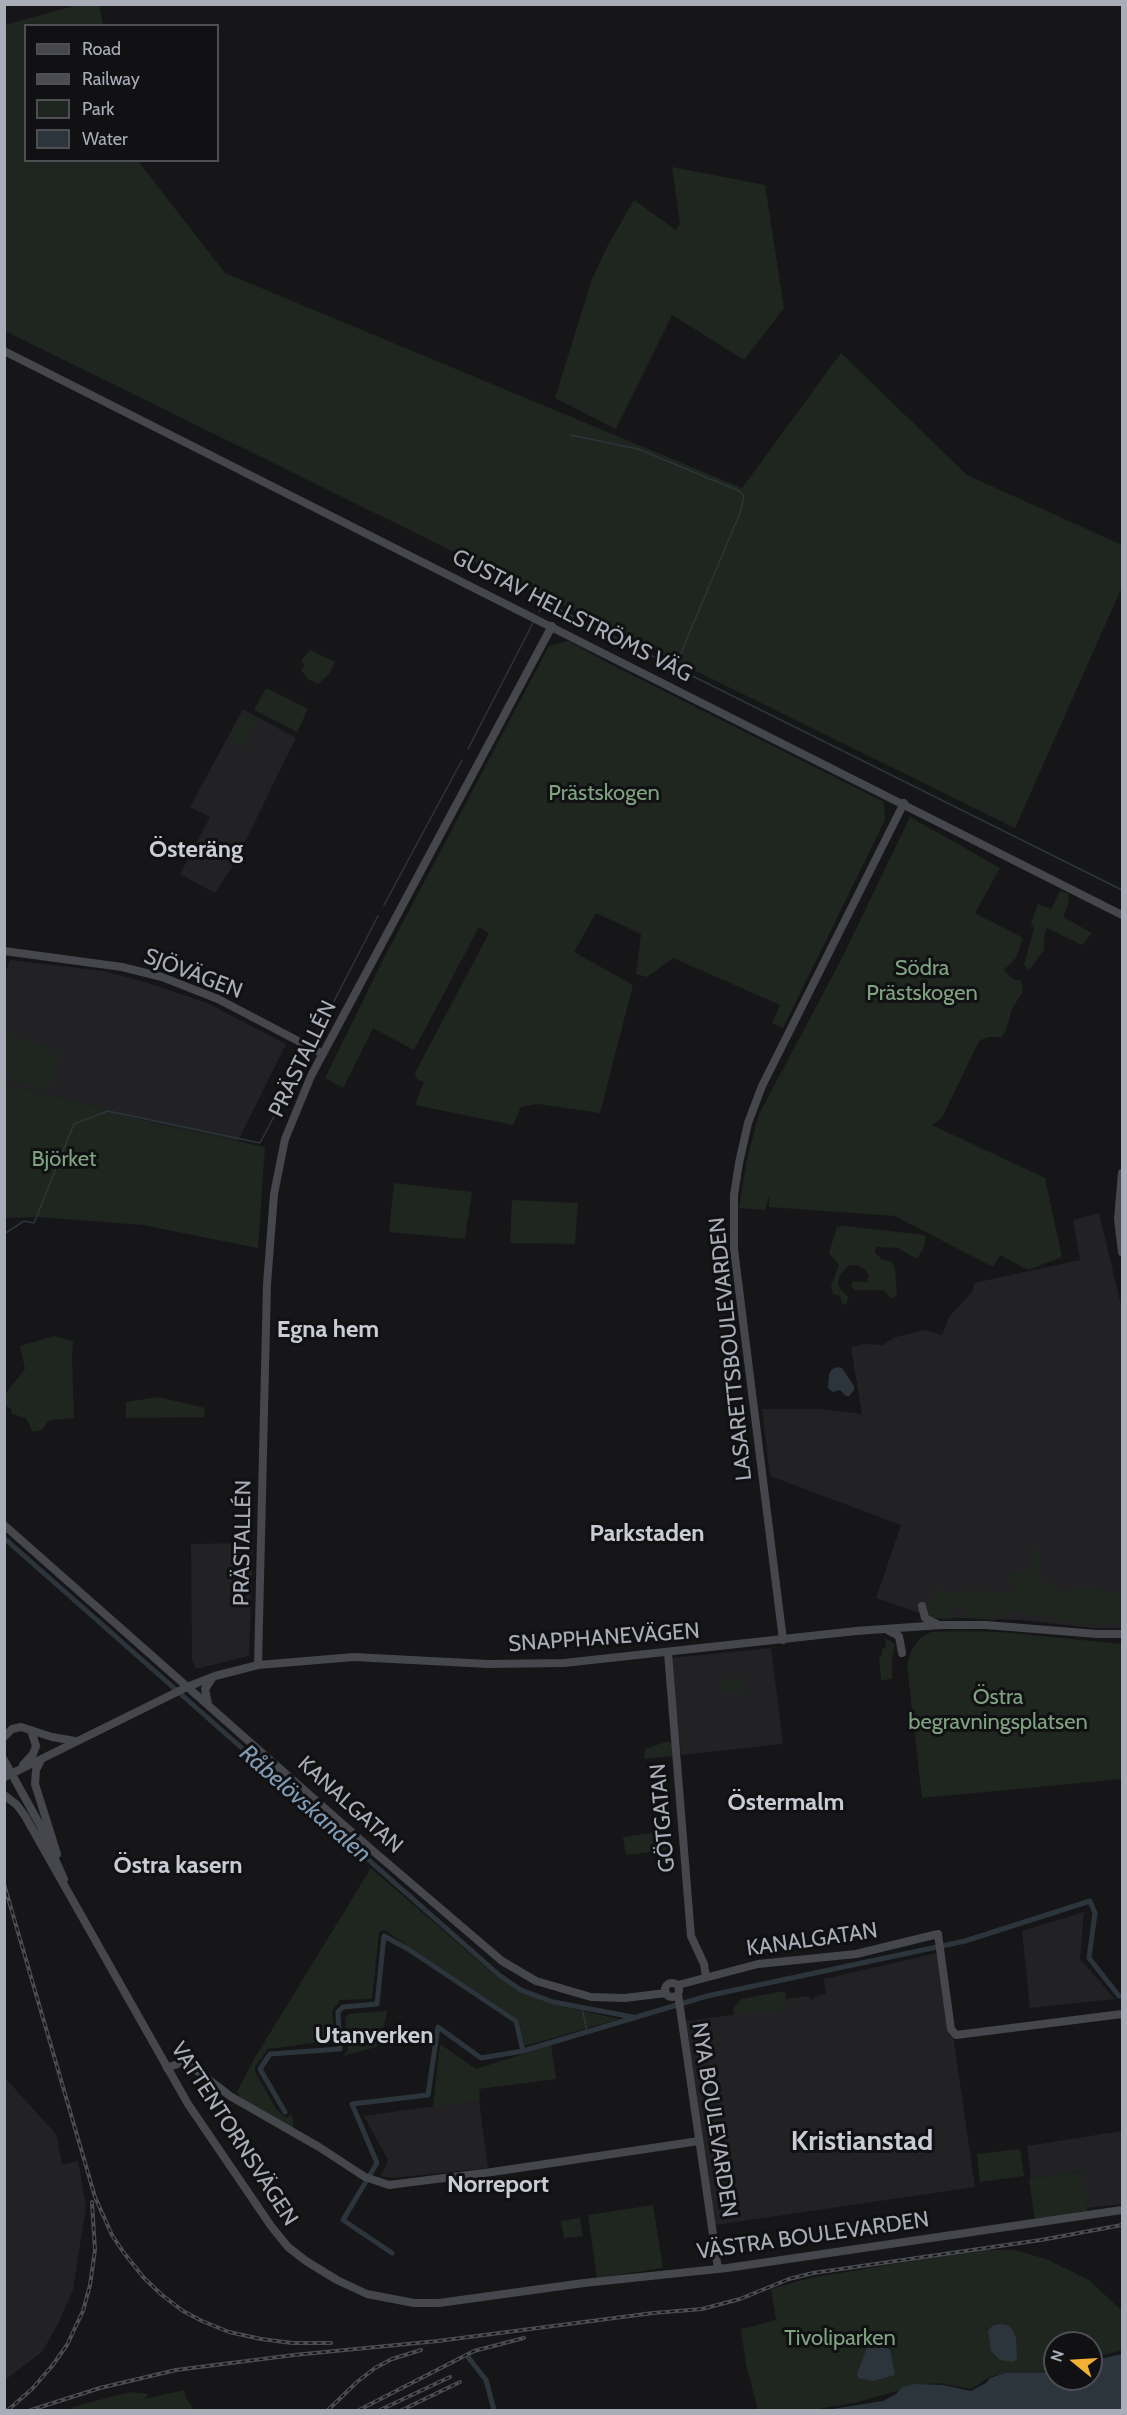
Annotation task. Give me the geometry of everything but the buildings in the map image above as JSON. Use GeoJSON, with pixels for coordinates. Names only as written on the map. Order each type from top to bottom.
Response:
{"type":"FeatureCollection","features":[{"type":"Feature","properties":{"kind":"street","name":"GUSTAV HELLSTRÖMS VÄG"},"geometry":{"type":"LineString","coordinates":[[4,351],[904,803],[1122,915]]}},
{"type":"Feature","properties":{"kind":"street","name":"PRÄSTALLÉN"},"geometry":{"type":"LineString","coordinates":[[258,1665],[267,1284],[274,1194],[285,1139],[311,1076],[552,626]]}},
{"type":"Feature","properties":{"kind":"street","name":"LASARETTSBOULEVARDEN"},"geometry":{"type":"LineString","coordinates":[[783,1640],[734,1249],[734,1195],[748,1123],[762,1086],[904,803]]}},
{"type":"Feature","properties":{"kind":"street","name":"SJÖVÄGEN"},"geometry":{"type":"LineString","coordinates":[[4,951],[122,967],[162,977],[218,999],[323,1054]]}},
{"type":"Feature","properties":{"kind":"street"},"geometry":{"type":"LineString","coordinates":[[1122,1173],[1118,1219],[1122,1252]]}},
{"type":"Feature","properties":{"kind":"street","name":"KANALGATAN"},"geometry":{"type":"LineString","coordinates":[[4,1525],[464,1928],[518,1971],[556,1988],[591,1997],[625,1998],[674,1994],[691,1981],[758,1964],[856,1954],[938,1934],[951,2029],[956,2035],[1122,2014]]}},
{"type":"Feature","properties":{"kind":"street"},"geometry":{"type":"LineString","coordinates":[[922,1606],[925,1618],[941,1625]]}},
{"type":"Feature","properties":{"kind":"street","name":"SNAPPHANEVÄGEN"},"geometry":{"type":"LineString","coordinates":[[5,1777],[187,1686],[214,1676],[258,1665],[345,1657],[532,1665],[941,1625],[986,1624],[1097,1634],[1122,1634]]}},
{"type":"Feature","properties":{"kind":"street"},"geometry":{"type":"LineString","coordinates":[[885,1629],[900,1636],[902,1653]]}},
{"type":"Feature","properties":{"kind":"street","name":"GÖTGATAN"},"geometry":{"type":"LineString","coordinates":[[668,1653],[691,1935],[704,1964],[706,1977]]}},
{"type":"Feature","properties":{"kind":"street"},"geometry":{"type":"LineString","coordinates":[[209,1705],[205,1689],[214,1676]]}},
{"type":"Feature","properties":{"kind":"street"},"geometry":{"type":"LineString","coordinates":[[4,1737],[15,1728],[76,1741]]}},
{"type":"Feature","properties":{"kind":"street"},"geometry":{"type":"LineString","coordinates":[[17,1771],[35,1750],[36,1742],[31,1730]]}},
{"type":"Feature","properties":{"kind":"street"},"geometry":{"type":"LineString","coordinates":[[41,1759],[36,1770],[35,1784],[43,1814],[56,1846],[53,1860]]}},
{"type":"Feature","properties":{"kind":"street","name":"VATTENTORNSVÄGEN"},"geometry":{"type":"LineString","coordinates":[[4,1760],[45,1837],[71,1898],[167,2068],[188,2104],[271,2226],[288,2247],[306,2261],[354,2289],[397,2301],[439,2303],[508,2294]]}},
{"type":"Feature","properties":{"kind":"street"},"geometry":{"type":"LineString","coordinates":[[4,1795],[21,1811],[53,1860]]}},
{"type":"Feature","properties":{"kind":"street","name":"NYA BOULEVARDEN"},"geometry":{"type":"LineString","coordinates":[[674,1994],[679,2012],[718,2269]]}},
{"type":"Feature","properties":{"kind":"street"},"geometry":{"type":"LineString","coordinates":[[167,2068],[187,2063],[230,2096],[319,2147],[365,2177],[379,2183],[399,2184],[492,2172],[699,2141]]}},
{"type":"Feature","properties":{"kind":"street","name":"VÄSTRA BOULEVARDEN"},"geometry":{"type":"LineString","coordinates":[[508,2294],[718,2269],[1122,2210]]}},
{"type":"Feature","properties":{"kind":"shaded area"},"geometry":{"type":"Polygon","coordinates":[[[243,709],[296,738],[234,864],[215,893],[180,874],[210,817],[190,807],[243,709]]]}},
{"type":"Feature","properties":{"kind":"shaded area"},"geometry":{"type":"Polygon","coordinates":[[[10,960],[103,971],[145,982],[207,1003],[286,1044],[238,1141],[172,1127],[5,1084],[4,976],[10,960]]]}},
{"type":"Feature","properties":{"kind":"shaded area"},"geometry":{"type":"Polygon","coordinates":[[[1099,1213],[1122,1309],[1122,1628],[1091,1628],[1021,1620],[931,1617],[876,1598],[901,1525],[770,1476],[762,1409],[821,1409],[862,1414],[851,1347],[864,1344],[882,1345],[896,1337],[925,1330],[942,1335],[949,1317],[973,1291],[974,1283],[1080,1260],[1073,1220],[1099,1213]]]}},
{"type":"Feature","properties":{"kind":"shaded area"},"geometry":{"type":"Polygon","coordinates":[[[253,1543],[249,1656],[196,1669],[192,1661],[191,1544],[253,1543]]]}},
{"type":"Feature","properties":{"kind":"shaded area"},"geometry":{"type":"Polygon","coordinates":[[[771,1648],[783,1744],[681,1755],[671,1658],[771,1648]]]}},
{"type":"Feature","properties":{"kind":"shaded area"},"geometry":{"type":"Polygon","coordinates":[[[1084,1912],[1080,1959],[1115,1999],[1030,2008],[1022,1931],[1084,1912]]]}},
{"type":"Feature","properties":{"kind":"shaded area"},"geometry":{"type":"Polygon","coordinates":[[[941,1952],[975,2187],[715,2225],[686,2021],[787,2008],[786,1999],[809,1996],[811,2000],[818,1995],[826,1994],[824,1979],[941,1952]]]}},
{"type":"Feature","properties":{"kind":"shaded area"},"geometry":{"type":"Polygon","coordinates":[[[5,2078],[57,2135],[62,2165],[78,2161],[86,2206],[73,2290],[58,2324],[42,2352],[5,2380],[5,2078]]]}},
{"type":"Feature","properties":{"kind":"shaded area"},"geometry":{"type":"Polygon","coordinates":[[[479,2100],[488,2168],[394,2178],[381,2176],[388,2160],[364,2116],[479,2100]]]}},
{"type":"Feature","properties":{"kind":"shaded area"},"geometry":{"type":"Polygon","coordinates":[[[1122,2131],[1122,2204],[1087,2208],[1081,2171],[1031,2179],[1027,2146],[1122,2131]]]}},
{"type":"Feature","properties":{"kind":"green space"},"geometry":{"type":"Polygon","coordinates":[[[81,4],[99,5],[103,24],[24,24],[24,162],[139,162],[225,273],[742,488],[841,353],[967,475],[1122,545],[1122,587],[1015,828],[5,331],[5,25],[81,4]]]}},
{"type":"Feature","properties":{"kind":"green space"},"geometry":{"type":"Polygon","coordinates":[[[672,167],[765,185],[784,308],[744,360],[672,315],[616,429],[555,398],[592,279],[634,200],[676,230],[680,223],[672,167]]]}},
{"type":"Feature","properties":{"kind":"green space","name":"Prästskogen"},"geometry":{"type":"Polygon","coordinates":[[[568,641],[884,802],[885,820],[783,1028],[772,1023],[780,1005],[673,958],[647,977],[636,974],[641,934],[596,913],[574,952],[633,985],[600,1113],[538,1104],[521,1107],[513,1125],[415,1105],[424,1082],[417,1079],[415,1073],[489,933],[479,927],[414,1050],[373,1028],[343,1088],[325,1078],[384,958],[549,646],[568,641]]]}},
{"type":"Feature","properties":{"kind":"green space"},"geometry":{"type":"Polygon","coordinates":[[[310,650],[335,662],[329,674],[318,684],[308,679],[301,670],[305,665],[301,661],[310,650]]]}},
{"type":"Feature","properties":{"kind":"green space"},"geometry":{"type":"Polygon","coordinates":[[[266,688],[308,709],[297,732],[254,710],[266,688]]]}},
{"type":"Feature","properties":{"kind":"green space"},"geometry":{"type":"Polygon","coordinates":[[[242,714],[256,721],[242,748],[229,741],[242,714]]]}},
{"type":"Feature","properties":{"kind":"green space","name":"Södra Prästskogen"},"geometry":{"type":"Polygon","coordinates":[[[910,817],[1000,868],[975,913],[1023,938],[1016,958],[1004,970],[1014,980],[1020,980],[1023,987],[1012,1009],[1006,1030],[1002,1037],[988,1037],[979,1041],[942,1118],[932,1125],[1045,1178],[1062,1257],[1028,1270],[1000,1255],[993,1267],[895,1216],[769,1207],[769,1196],[765,1210],[739,1208],[747,1159],[759,1114],[842,958],[910,817]]]}},
{"type":"Feature","properties":{"kind":"green space"},"geometry":{"type":"Polygon","coordinates":[[[1060,891],[1069,894],[1068,905],[1063,917],[1092,933],[1082,945],[1047,928],[1044,950],[1029,970],[1024,965],[1034,929],[1031,923],[1038,904],[1051,909],[1060,891]]]}},
{"type":"Feature","properties":{"kind":"green space"},"geometry":{"type":"Polygon","coordinates":[[[5,1033],[62,1053],[48,1092],[5,1077],[5,1033]]]}},
{"type":"Feature","properties":{"kind":"green space","name":"Björket"},"geometry":{"type":"Polygon","coordinates":[[[5,1084],[172,1127],[265,1147],[258,1248],[143,1225],[39,1217],[5,1218],[5,1084]]]}},
{"type":"Feature","properties":{"kind":"green space"},"geometry":{"type":"Polygon","coordinates":[[[394,1183],[472,1192],[465,1239],[389,1232],[394,1183]]]}},
{"type":"Feature","properties":{"kind":"green space"},"geometry":{"type":"Polygon","coordinates":[[[512,1200],[578,1203],[575,1244],[510,1243],[512,1200]]]}},
{"type":"Feature","properties":{"kind":"green space"},"geometry":{"type":"Polygon","coordinates":[[[837,1227],[924,1235],[926,1238],[917,1259],[898,1248],[876,1247],[875,1253],[883,1260],[892,1262],[895,1268],[897,1295],[892,1299],[883,1290],[855,1290],[851,1286],[853,1281],[867,1282],[869,1276],[865,1269],[857,1265],[849,1265],[840,1275],[838,1283],[841,1290],[849,1297],[846,1304],[842,1305],[840,1296],[833,1294],[831,1286],[839,1265],[829,1253],[837,1227]]]}},
{"type":"Feature","properties":{"kind":"green space"},"geometry":{"type":"Polygon","coordinates":[[[54,1336],[73,1341],[74,1418],[52,1420],[47,1422],[42,1430],[33,1432],[26,1418],[12,1414],[11,1409],[5,1405],[5,1394],[25,1369],[20,1346],[54,1336]]]}},
{"type":"Feature","properties":{"kind":"green space"},"geometry":{"type":"Polygon","coordinates":[[[158,1397],[205,1408],[204,1417],[126,1418],[126,1402],[158,1397]]]}},
{"type":"Feature","properties":{"kind":"green space"},"geometry":{"type":"Polygon","coordinates":[[[1038,1546],[1040,1567],[1037,1573],[1050,1586],[1062,1591],[1092,1587],[1105,1594],[1122,1592],[1122,1624],[1084,1625],[1010,1610],[1002,1613],[995,1620],[968,1618],[964,1606],[959,1604],[953,1609],[953,1619],[930,1618],[927,1609],[936,1587],[951,1596],[958,1591],[985,1590],[993,1594],[1015,1589],[1017,1581],[1009,1580],[1008,1575],[1034,1570],[1033,1549],[1038,1546]]]}},
{"type":"Feature","properties":{"kind":"green space","name":"Östra begravningsplatsen"},"geometry":{"type":"Polygon","coordinates":[[[931,1632],[1000,1632],[1122,1644],[1122,1779],[922,1798],[907,1665],[911,1651],[920,1638],[931,1632]]]}},
{"type":"Feature","properties":{"kind":"green space"},"geometry":{"type":"Polygon","coordinates":[[[885,1638],[895,1644],[892,1679],[881,1680],[879,1656],[882,1656],[882,1649],[886,1648],[885,1638]]]}},
{"type":"Feature","properties":{"kind":"green space"},"geometry":{"type":"Polygon","coordinates":[[[742,1678],[744,1692],[724,1694],[722,1680],[742,1678]]]}},
{"type":"Feature","properties":{"kind":"green space"},"geometry":{"type":"Polygon","coordinates":[[[668,1741],[672,1744],[672,1756],[644,1759],[645,1749],[668,1741]]]}},
{"type":"Feature","properties":{"kind":"green space"},"geometry":{"type":"Polygon","coordinates":[[[665,1831],[667,1850],[626,1855],[623,1837],[665,1831]]]}},
{"type":"Feature","properties":{"kind":"green space"},"geometry":{"type":"Polygon","coordinates":[[[371,1868],[497,1977],[551,2004],[619,2019],[525,2046],[518,2019],[384,1930],[379,1932],[372,1999],[340,2000],[332,2011],[335,2040],[268,2049],[255,2067],[255,2072],[276,2109],[286,2118],[292,2114],[294,2130],[240,2097],[237,2092],[254,2059],[371,1868]]]}},
{"type":"Feature","properties":{"kind":"green space"},"geometry":{"type":"Polygon","coordinates":[[[785,1991],[787,2009],[734,2015],[733,2009],[741,1999],[785,1991]]]}},
{"type":"Feature","properties":{"kind":"green space"},"geometry":{"type":"Polygon","coordinates":[[[387,2011],[381,2040],[376,2047],[343,2056],[348,2050],[345,2019],[348,2014],[387,2011]]]}},
{"type":"Feature","properties":{"kind":"green space"},"geometry":{"type":"Polygon","coordinates":[[[440,2044],[476,2069],[551,2045],[556,2079],[479,2089],[480,2100],[433,2107],[440,2044]]]}},
{"type":"Feature","properties":{"kind":"green space"},"geometry":{"type":"Polygon","coordinates":[[[1020,2149],[1024,2176],[980,2182],[977,2154],[1020,2149]]]}},
{"type":"Feature","properties":{"kind":"green space"},"geometry":{"type":"Polygon","coordinates":[[[1082,2171],[1088,2215],[1035,2222],[1029,2179],[1082,2171]]]}},
{"type":"Feature","properties":{"kind":"green space"},"geometry":{"type":"Polygon","coordinates":[[[653,2205],[663,2268],[597,2278],[588,2215],[653,2205]]]}},
{"type":"Feature","properties":{"kind":"green space"},"geometry":{"type":"Polygon","coordinates":[[[579,2214],[583,2236],[564,2238],[561,2221],[579,2218],[579,2214]]]}},
{"type":"Feature","properties":{"kind":"green space","name":"Tivoliparken"},"geometry":{"type":"Polygon","coordinates":[[[977,2250],[1015,2250],[1046,2259],[1089,2280],[1122,2311],[1122,2350],[1103,2356],[1103,2331],[1043,2331],[1043,2371],[1006,2373],[989,2377],[972,2389],[939,2383],[919,2385],[854,2403],[811,2410],[758,2410],[746,2365],[741,2329],[776,2320],[771,2289],[810,2278],[977,2250]]]}},
{"type":"Feature","properties":{"kind":"green space"},"geometry":{"type":"Polygon","coordinates":[[[184,2390],[193,2409],[191,2410],[70,2410],[73,2407],[129,2392],[149,2394],[144,2399],[184,2390]]]}},
{"type":"Feature","properties":{"kind":"water"},"geometry":{"type":"Polygon","coordinates":[[[837,1367],[842,1368],[854,1386],[849,1396],[840,1390],[833,1392],[828,1388],[829,1374],[837,1367]]]}},
{"type":"Feature","properties":{"kind":"water"},"geometry":{"type":"Polygon","coordinates":[[[1007,2325],[1012,2329],[1016,2338],[1017,2359],[1013,2362],[1000,2360],[991,2351],[988,2331],[992,2326],[1007,2325]]]}},
{"type":"Feature","properties":{"kind":"water"},"geometry":{"type":"Polygon","coordinates":[[[877,2342],[890,2350],[895,2375],[873,2381],[858,2378],[857,2374],[867,2347],[877,2342]]]}},
{"type":"Feature","properties":{"kind":"water"},"geometry":{"type":"Polygon","coordinates":[[[1122,2354],[1122,2410],[826,2410],[883,2401],[896,2394],[902,2387],[915,2384],[943,2385],[971,2391],[986,2383],[990,2378],[1005,2373],[1043,2372],[1043,2391],[1103,2391],[1103,2358],[1122,2354]]]}},
{"type":"Feature","properties":{"kind":"waterway"},"geometry":{"type":"LineString","coordinates":[[570,435],[638,449],[739,491],[744,496],[740,513],[678,660]]}},
{"type":"Feature","properties":{"kind":"waterway"},"geometry":{"type":"LineString","coordinates":[[539,612],[544,605],[552,606],[1122,890]]}},
{"type":"Feature","properties":{"kind":"waterway"},"geometry":{"type":"LineString","coordinates":[[468,749],[533,623]]}},
{"type":"Feature","properties":{"kind":"waterway"},"geometry":{"type":"LineString","coordinates":[[384,905],[462,760]]}},
{"type":"Feature","properties":{"kind":"waterway"},"geometry":{"type":"LineString","coordinates":[[315,1038],[378,916]]}},
{"type":"Feature","properties":{"kind":"waterway"},"geometry":{"type":"LineString","coordinates":[[4,1234],[24,1221],[34,1223],[74,1124],[108,1111],[260,1143],[307,1054]]}},
{"type":"Feature","properties":{"kind":"waterway","name":"Råbelövskanalen"},"geometry":{"type":"LineString","coordinates":[[4,1538],[499,1975],[521,1990],[553,2002],[633,2017]]}},
{"type":"Feature","properties":{"kind":"waterway"},"geometry":{"type":"LineString","coordinates":[[392,2253],[343,2220],[377,2163],[352,2104],[428,2095],[438,2027],[481,2058],[523,2051],[707,1996],[965,1941],[1090,1901],[1095,1913],[1089,1958],[1119,1996],[1122,1996]]}},
{"type":"Feature","properties":{"kind":"waterway"},"geometry":{"type":"LineString","coordinates":[[285,2112],[260,2069],[270,2054],[340,2049],[338,2012],[343,2007],[377,2004],[384,1936],[408,1949],[516,2021],[523,2051]]}},
{"type":"Feature","properties":{"kind":"waterway"},"geometry":{"type":"LineString","coordinates":[[582,2008],[587,2031]]}},
{"type":"Feature","properties":{"kind":"waterway"},"geometry":{"type":"LineString","coordinates":[[468,2357],[486,2380],[494,2410]]}},
{"type":"Feature","properties":{"kind":"railway"},"geometry":{"type":"LineString","coordinates":[[4,1884],[95,2197],[112,2235],[124,2253],[144,2278],[162,2295],[183,2311],[202,2321],[229,2332],[261,2339],[292,2343],[331,2343]]}},
{"type":"Feature","properties":{"kind":"railway"},"geometry":{"type":"LineString","coordinates":[[8,2410],[32,2389],[52,2366],[67,2345],[83,2311],[90,2285],[95,2250],[92,2202]]}},
{"type":"Feature","properties":{"kind":"railway"},"geometry":{"type":"LineString","coordinates":[[31,2410],[100,2388],[176,2370],[702,2309],[740,2299],[789,2279],[813,2273],[1041,2240],[1122,2225]]}},
{"type":"Feature","properties":{"kind":"railway"},"geometry":{"type":"LineString","coordinates":[[359,2410],[474,2351],[524,2338]]}},
{"type":"Feature","properties":{"kind":"railway"},"geometry":{"type":"LineString","coordinates":[[328,2410],[375,2368],[392,2359],[421,2350]]}},
{"type":"Feature","properties":{"kind":"railway"},"geometry":{"type":"LineString","coordinates":[[380,2410],[450,2377]]}},
{"type":"Feature","properties":{"kind":"railway"},"geometry":{"type":"LineString","coordinates":[[402,2410],[460,2382]]}},
{"type":"Feature","properties":{"kind":"district","name":"Österäng"},"geometry":{"type":"Point","coordinates":[196,850]}},
{"type":"Feature","properties":{"kind":"district","name":"Egna hem"},"geometry":{"type":"Point","coordinates":[328,1330]}},
{"type":"Feature","properties":{"kind":"district","name":"Parkstaden"},"geometry":{"type":"Point","coordinates":[647,1534]}},
{"type":"Feature","properties":{"kind":"district","name":"Östermalm"},"geometry":{"type":"Point","coordinates":[786,1803]}},
{"type":"Feature","properties":{"kind":"district","name":"Östra kasern"},"geometry":{"type":"Point","coordinates":[178,1866]}},
{"type":"Feature","properties":{"kind":"district","name":"Utanverken"},"geometry":{"type":"Point","coordinates":[374,2036]}},
{"type":"Feature","properties":{"kind":"district","name":"Kristianstad"},"geometry":{"type":"Point","coordinates":[862,2142]}},
{"type":"Feature","properties":{"kind":"district","name":"Norreport"},"geometry":{"type":"Point","coordinates":[498,2185]}}]}
